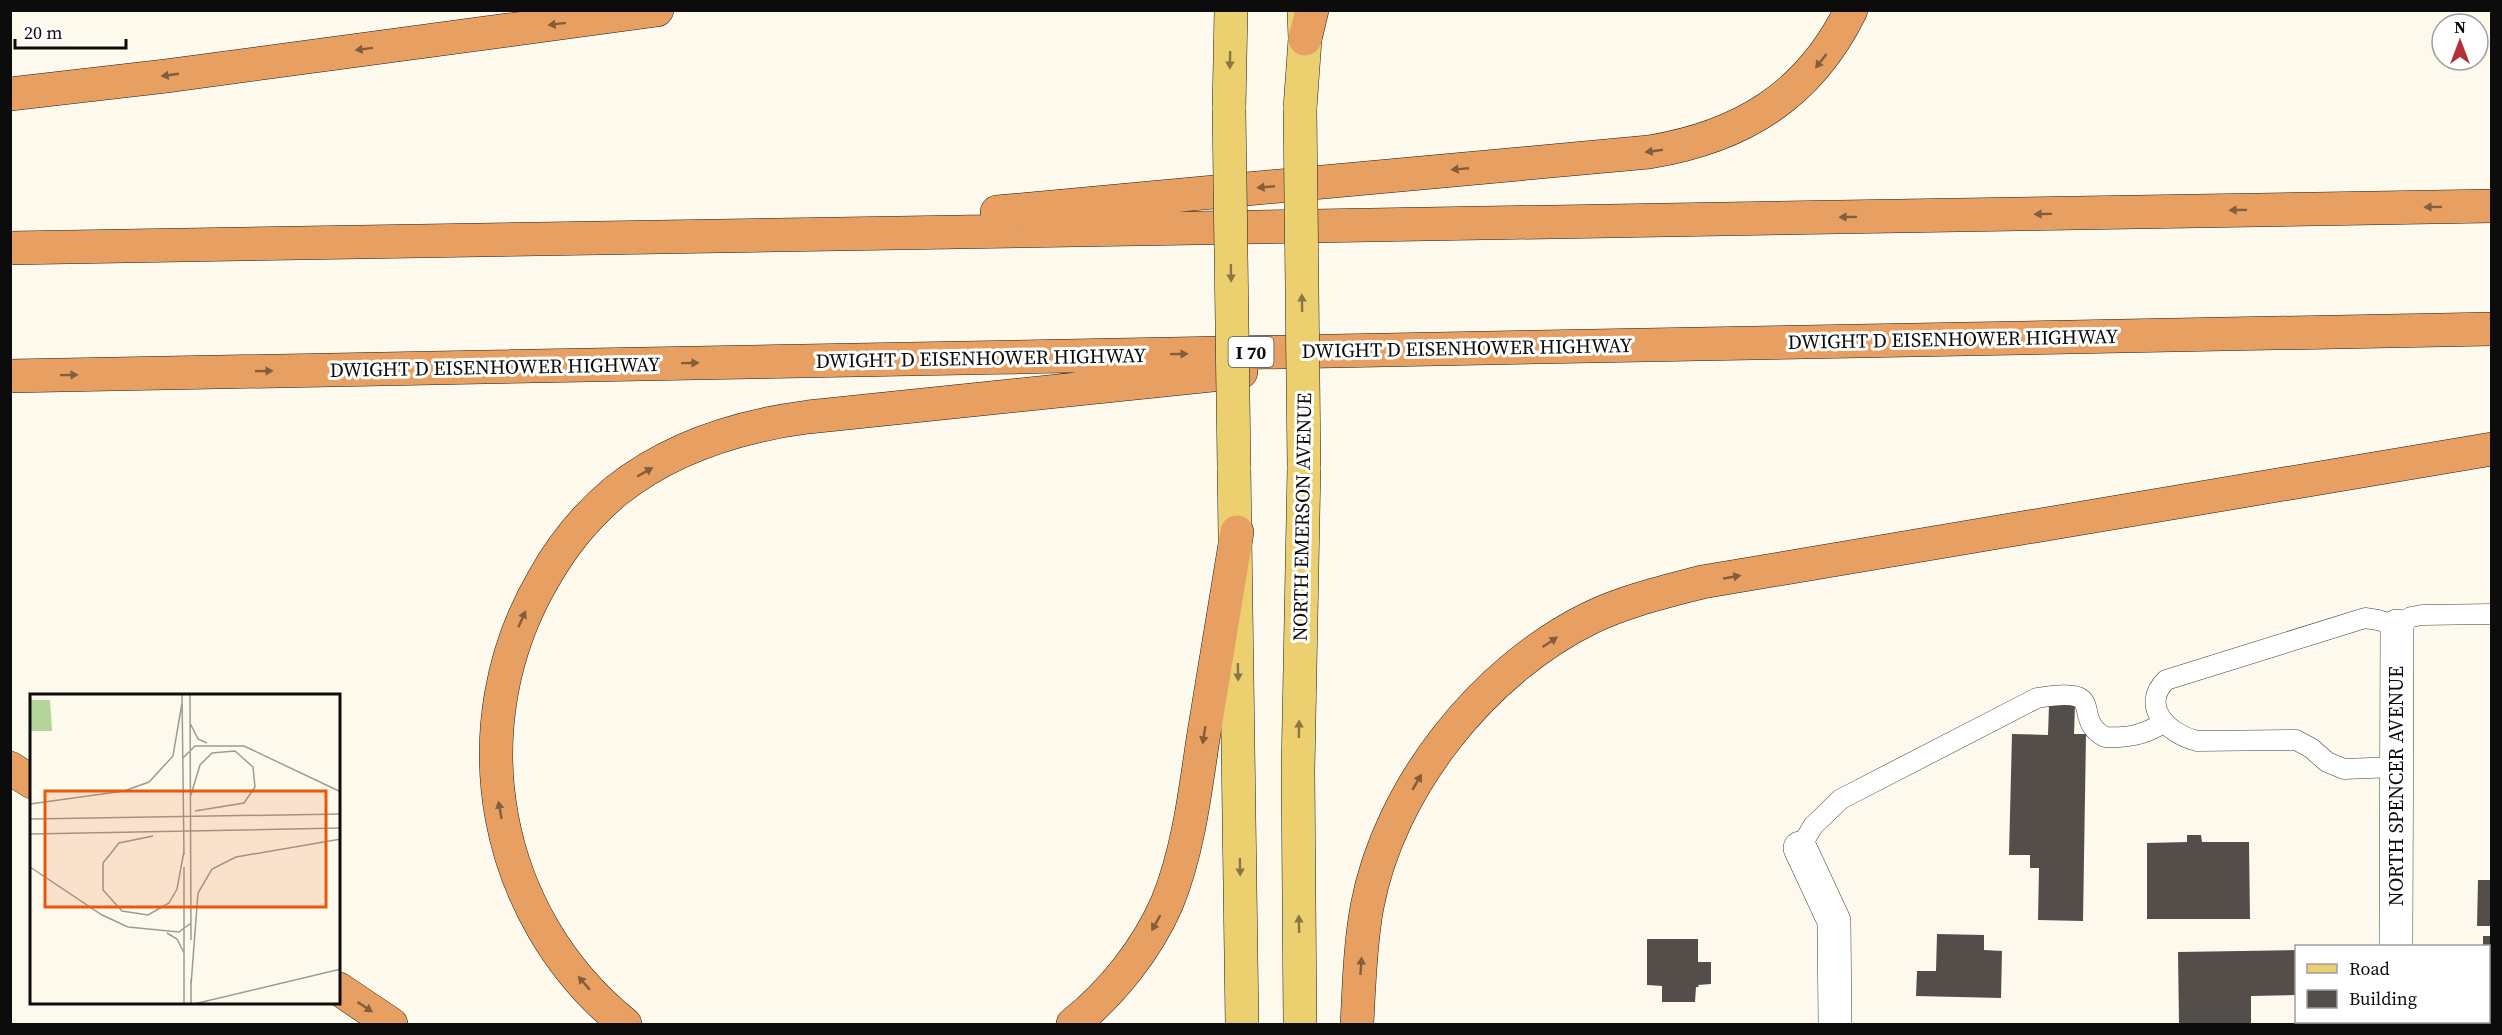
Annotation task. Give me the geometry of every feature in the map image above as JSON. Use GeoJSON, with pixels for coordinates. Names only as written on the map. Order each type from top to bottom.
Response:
{"type":"FeatureCollection","features":[{"type":"Feature","properties":{"kind":"highway"},"geometry":{"type":"LineString","coordinates":[[10,94],[166,76],[657,10]]}},
{"type":"Feature","properties":{"kind":"highway"},"geometry":{"type":"LineString","coordinates":[[736,236],[1649,152],[1680,147],[1730,131],[1754,118],[1789,93],[1816,67],[1833,45],[1851,10]]}},
{"type":"Feature","properties":{"kind":"highway"},"geometry":{"type":"LineString","coordinates":[[10,248],[2492,206]]}},
{"type":"Feature","properties":{"kind":"highway","name":"DWIGHT D EISENHOWER HIGHWAY"},"geometry":{"type":"LineString","coordinates":[[10,376],[2492,329]]}},
{"type":"Feature","properties":{"kind":"highway"},"geometry":{"type":"LineString","coordinates":[[625,1024],[604,1006],[569,966],[529,903],[504,831],[496,787],[495,762],[498,711],[507,661],[525,612],[550,567],[567,544],[615,492],[661,462],[719,435],[780,421],[1461,348]]}},
{"type":"Feature","properties":{"kind":"highway"},"geometry":{"type":"LineString","coordinates":[[1357,1024],[1367,906],[1386,844],[1416,782],[1449,736],[1515,667],[1540,648],[1590,618],[1641,599],[1702,582],[2492,449]]}},
{"type":"Feature","properties":{"kind":"highway"},"geometry":{"type":"LineString","coordinates":[[1073,1024],[1104,996],[1122,974],[1138,953],[1167,903],[1192,810],[1237,532]]}},
{"type":"Feature","properties":{"kind":"highway"},"geometry":{"type":"LineString","coordinates":[[10,768],[30,781]]}},
{"type":"Feature","properties":{"kind":"highway"},"geometry":{"type":"LineString","coordinates":[[340,990],[391,1024]]}},
{"type":"Feature","properties":{"kind":"main road"},"geometry":{"type":"LineString","coordinates":[[1231,10],[1228,109],[1237,532],[1242,1024]]}},
{"type":"Feature","properties":{"kind":"main road","name":"NORTH EMERSON AVENUE"},"geometry":{"type":"LineString","coordinates":[[1300,1024],[1298,770],[1304,467],[1299,108],[1307,20]]}},
{"type":"Feature","properties":{"kind":"street","name":"NORTH SPENCER AVENUE"},"geometry":{"type":"LineString","coordinates":[[2396,945],[2397,626]]}},
{"type":"Feature","properties":{"kind":"street"},"geometry":{"type":"LineString","coordinates":[[1800,848],[1834,921],[1834,1024]]}},
{"type":"Feature","properties":{"kind":"lane"},"geometry":{"type":"LineString","coordinates":[[2396,767],[2344,769],[2327,762],[2311,748],[2296,740],[2197,741],[2182,737],[2163,723],[2157,707],[2160,686],[2166,680],[2365,618],[2397,626],[2411,616],[2492,614]]}},
{"type":"Feature","properties":{"kind":"lane"},"geometry":{"type":"LineString","coordinates":[[1800,848],[1818,820],[1841,799],[2037,698],[2066,694],[2078,696],[2087,704],[2092,726],[2105,737],[2134,736],[2148,732],[2163,723]]}},
{"type":"Feature","properties":{"kind":"building"},"geometry":{"type":"Polygon","coordinates":[[[2049,705],[2075,705],[2074,734],[2086,734],[2083,921],[2038,920],[2039,868],[2030,868],[2030,855],[2009,855],[2012,734],[2048,735],[2049,705]]]}},
{"type":"Feature","properties":{"kind":"building"},"geometry":{"type":"Polygon","coordinates":[[[2187,835],[2201,835],[2202,842],[2249,842],[2250,919],[2147,919],[2147,843],[2187,842],[2187,835]]]}},
{"type":"Feature","properties":{"kind":"building"},"geometry":{"type":"Polygon","coordinates":[[[2478,880],[2492,880],[2492,926],[2477,926],[2478,880]]]}},
{"type":"Feature","properties":{"kind":"building"},"geometry":{"type":"Polygon","coordinates":[[[1937,934],[1984,935],[1984,950],[2002,951],[2001,998],[1916,996],[1917,971],[1936,971],[1937,934]]]}},
{"type":"Feature","properties":{"kind":"building"},"geometry":{"type":"Polygon","coordinates":[[[2483,936],[2492,936],[2492,985],[2490,985],[2490,945],[2483,945],[2483,936]]]}},
{"type":"Feature","properties":{"kind":"building"},"geometry":{"type":"Polygon","coordinates":[[[1647,939],[1698,939],[1698,962],[1711,962],[1711,984],[1696,987],[1695,1002],[1662,1002],[1662,986],[1647,985],[1647,939]]]}},
{"type":"Feature","properties":{"kind":"building"},"geometry":{"type":"Polygon","coordinates":[[[2295,950],[2295,995],[2251,996],[2251,1024],[2179,1024],[2178,952],[2295,950]]]}}]}
